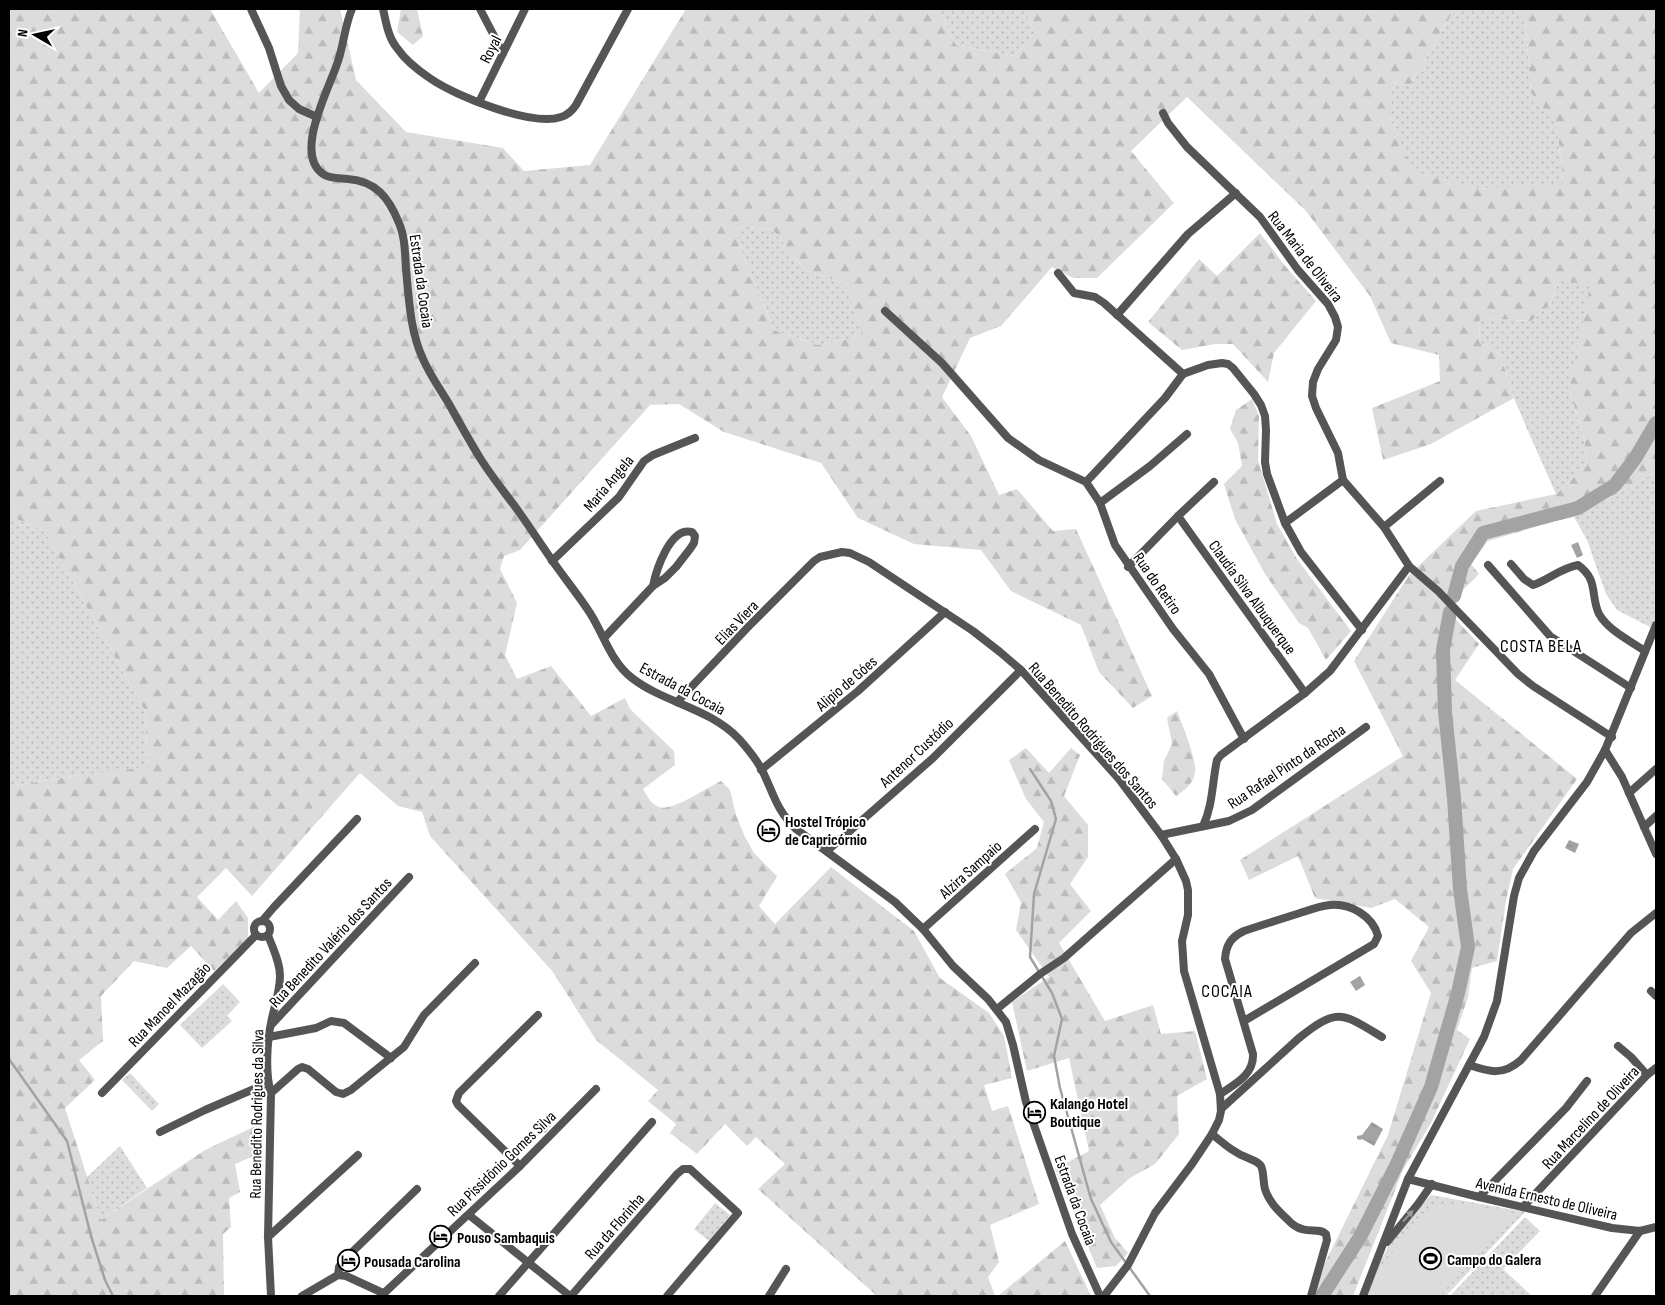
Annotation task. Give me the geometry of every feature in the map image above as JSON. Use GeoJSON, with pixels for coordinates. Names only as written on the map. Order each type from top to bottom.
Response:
{"type":"FeatureCollection","features":[{"type":"Feature","properties":{"kind":"street"},"geometry":{"type":"LineString","coordinates":[[251,9],[269,48],[281,86],[289,100],[299,109],[317,117]]}},
{"type":"Feature","properties":{"kind":"street","name":"Estrada da Cocaia"},"geometry":{"type":"LineString","coordinates":[[352,9],[336,68],[323,97],[317,117],[312,136],[312,156],[317,168],[323,174],[331,177],[358,180],[368,183],[380,191],[398,220],[402,231],[410,314],[423,359],[480,459],[590,613],[613,656],[632,678],[723,725],[738,738],[762,770],[777,806],[785,819],[895,902],[924,929],[953,966],[997,1009],[1006,1022],[1026,1102],[1072,1234],[1100,1296]]}},
{"type":"Feature","properties":{"kind":"street"},"geometry":{"type":"LineString","coordinates":[[383,9],[389,35],[397,49],[412,65],[431,79],[479,102],[501,110],[533,118],[553,119],[570,113],[576,105],[628,9]]}},
{"type":"Feature","properties":{"kind":"street"},"geometry":{"type":"LineString","coordinates":[[480,9],[503,53]]}},
{"type":"Feature","properties":{"kind":"street","name":"Royal"},"geometry":{"type":"LineString","coordinates":[[479,102],[525,9]]}},
{"type":"Feature","properties":{"kind":"street","name":"Rua Maria de Oliveira"},"geometry":{"type":"LineString","coordinates":[[1163,113],[1168,123],[1187,147],[1260,217],[1298,270],[1328,304],[1335,317],[1338,327],[1336,340],[1318,369],[1313,382],[1312,396],[1338,453],[1343,480]]}},
{"type":"Feature","properties":{"kind":"street"},"geometry":{"type":"LineString","coordinates":[[1117,315],[1188,234],[1236,193]]}},
{"type":"Feature","properties":{"kind":"street"},"geometry":{"type":"LineString","coordinates":[[1058,273],[1074,293],[1099,299],[1183,374]]}},
{"type":"Feature","properties":{"kind":"street"},"geometry":{"type":"LineString","coordinates":[[885,311],[942,363],[1008,438],[1039,460],[1086,482],[1165,398],[1183,374],[1218,363],[1228,364],[1254,394],[1265,416],[1265,462],[1267,474],[1285,523],[1301,552],[1362,630]]}},
{"type":"Feature","properties":{"kind":"street"},"geometry":{"type":"LineString","coordinates":[[1100,503],[1150,466],[1188,434]]}},
{"type":"Feature","properties":{"kind":"street","name":"Maria Angela"},"geometry":{"type":"LineString","coordinates":[[552,561],[619,497],[644,461],[653,455],[695,438]]}},
{"type":"Feature","properties":{"kind":"street"},"geometry":{"type":"LineString","coordinates":[[1285,523],[1343,480],[1384,527],[1409,566],[1438,591],[1518,674],[1533,686],[1612,737]]}},
{"type":"Feature","properties":{"kind":"street"},"geometry":{"type":"LineString","coordinates":[[1384,527],[1440,480]]}},
{"type":"Feature","properties":{"kind":"street","name":"Rua do Retiro"},"geometry":{"type":"LineString","coordinates":[[1086,482],[1100,503],[1115,545],[1173,629],[1209,674],[1244,739]]}},
{"type":"Feature","properties":{"kind":"street"},"geometry":{"type":"LineString","coordinates":[[1128,566],[1214,482]]}},
{"type":"Feature","properties":{"kind":"street","name":"Claudia Silva Albuquerque"},"geometry":{"type":"LineString","coordinates":[[1178,516],[1305,693]]}},
{"type":"Feature","properties":{"kind":"street"},"geometry":{"type":"LineString","coordinates":[[604,638],[653,586],[666,578],[694,543],[695,536],[692,532],[684,532],[673,540],[656,572],[653,586]]}},
{"type":"Feature","properties":{"kind":"street","name":"Rua Benedito Rodrigues dos Santos"},"geometry":{"type":"LineString","coordinates":[[677,702],[742,632],[814,561],[820,557],[842,552],[850,553],[858,556],[945,612],[1000,652],[1020,670],[1118,778],[1161,835],[1176,859],[1188,890],[1188,915],[1182,941],[1184,971],[1202,1027],[1220,1094],[1221,1109],[1219,1120],[1212,1134],[1155,1213],[1128,1265],[1104,1296]]}},
{"type":"Feature","properties":{"kind":"street"},"geometry":{"type":"LineString","coordinates":[[1510,564],[1532,585],[1567,567],[1578,565],[1591,577],[1599,612],[1608,626],[1645,650]]}},
{"type":"Feature","properties":{"kind":"street"},"geometry":{"type":"LineString","coordinates":[[1488,565],[1550,636],[1631,688]]}},
{"type":"Feature","properties":{"kind":"street"},"geometry":{"type":"LineString","coordinates":[[1203,826],[1212,800],[1217,760],[1221,755],[1305,693],[1330,671],[1409,566]]}},
{"type":"Feature","properties":{"kind":"street","name":"Alipio de Góes"},"geometry":{"type":"LineString","coordinates":[[762,770],[858,691],[945,612]]}},
{"type":"Feature","properties":{"kind":"street"},"geometry":{"type":"LineString","coordinates":[[1363,1296],[1408,1179],[1484,1037],[1497,1001],[1518,878],[1534,851],[1586,782],[1605,750],[1612,737],[1656,625]]}},
{"type":"Feature","properties":{"kind":"street","name":"Antenor Custódio"},"geometry":{"type":"LineString","coordinates":[[827,851],[933,758],[1020,670]]}},
{"type":"Feature","properties":{"kind":"street","name":"Rua Rafael Pinto da Rocha"},"geometry":{"type":"LineString","coordinates":[[1161,835],[1229,821],[1252,810],[1366,728]]}},
{"type":"Feature","properties":{"kind":"street"},"geometry":{"type":"LineString","coordinates":[[1605,750],[1616,765],[1656,854]]}},
{"type":"Feature","properties":{"kind":"street"},"geometry":{"type":"LineString","coordinates":[[1629,793],[1656,769]]}},
{"type":"Feature","properties":{"kind":"street"},"geometry":{"type":"LineString","coordinates":[[1644,827],[1656,816]]}},
{"type":"Feature","properties":{"kind":"street"},"geometry":{"type":"LineString","coordinates":[[262,921],[270,926],[270,931],[268,935],[260,938],[256,934],[254,927],[257,923],[262,921],[357,820]]}},
{"type":"Feature","properties":{"kind":"street","name":"Alzira Sampaio"},"geometry":{"type":"LineString","coordinates":[[924,929],[1035,830]]}},
{"type":"Feature","properties":{"kind":"street"},"geometry":{"type":"LineString","coordinates":[[997,1009],[1040,974],[1064,958],[1176,859]]}},
{"type":"Feature","properties":{"kind":"street","name":"Rua Benedito Valério dos Santos"},"geometry":{"type":"LineString","coordinates":[[270,1025],[409,877]]}},
{"type":"Feature","properties":{"kind":"street"},"geometry":{"type":"LineString","coordinates":[[1220,1094],[1245,1076],[1251,1069],[1254,1061],[1225,959],[1226,950],[1234,936],[1244,930],[1330,905],[1356,910],[1366,916],[1375,927],[1378,936],[1374,944],[1244,1021]]}},
{"type":"Feature","properties":{"kind":"street"},"geometry":{"type":"LineString","coordinates":[[1468,1065],[1495,1071],[1505,1071],[1513,1067],[1631,933],[1656,913]]}},
{"type":"Feature","properties":{"kind":"street","name":"Rua Manoel Mazagão"},"geometry":{"type":"LineString","coordinates":[[102,1092],[256,934]]}},
{"type":"Feature","properties":{"kind":"street","name":"Rua Benedito Rodrigues da Silva"},"geometry":{"type":"LineString","coordinates":[[268,935],[278,962],[280,976],[269,1037],[268,1083],[271,1093],[268,1238],[271,1296]]}},
{"type":"Feature","properties":{"kind":"street"},"geometry":{"type":"LineString","coordinates":[[271,1093],[298,1068],[302,1067],[308,1069],[336,1092],[346,1093],[404,1047],[424,1015],[475,963]]}},
{"type":"Feature","properties":{"kind":"street"},"geometry":{"type":"LineString","coordinates":[[520,1166],[456,1101],[458,1093],[538,1015]]}},
{"type":"Feature","properties":{"kind":"street"},"geometry":{"type":"LineString","coordinates":[[1221,1109],[1299,1038],[1310,1029],[1333,1017],[1344,1016],[1382,1037]]}},
{"type":"Feature","properties":{"kind":"street"},"geometry":{"type":"LineString","coordinates":[[269,1037],[316,1028],[331,1021],[340,1021],[391,1058]]}},
{"type":"Feature","properties":{"kind":"street"},"geometry":{"type":"LineString","coordinates":[[1618,1046],[1647,1075]]}},
{"type":"Feature","properties":{"kind":"street","name":"Rua Marcelino de Oliveira"},"geometry":{"type":"LineString","coordinates":[[1523,1207],[1647,1075],[1656,1068]]}},
{"type":"Feature","properties":{"kind":"street"},"geometry":{"type":"LineString","coordinates":[[1480,1197],[1566,1108],[1587,1081]]}},
{"type":"Feature","properties":{"kind":"street"},"geometry":{"type":"LineString","coordinates":[[160,1132],[268,1083]]}},
{"type":"Feature","properties":{"kind":"street","name":"Rua Pissidônio Gomes Silva"},"geometry":{"type":"LineString","coordinates":[[382,1294],[469,1215],[596,1089]]}},
{"type":"Feature","properties":{"kind":"street"},"geometry":{"type":"LineString","coordinates":[[500,1296],[652,1122]]}},
{"type":"Feature","properties":{"kind":"street"},"geometry":{"type":"LineString","coordinates":[[1212,1134],[1240,1155],[1259,1164],[1262,1168],[1265,1191],[1270,1200],[1293,1225],[1305,1231],[1320,1230],[1326,1234],[1327,1240],[1311,1296]]}},
{"type":"Feature","properties":{"kind":"street"},"geometry":{"type":"LineString","coordinates":[[268,1238],[358,1155]]}},
{"type":"Feature","properties":{"kind":"street","name":"Rua da Florinha"},"geometry":{"type":"LineString","coordinates":[[570,1296],[677,1174],[683,1169],[690,1169],[738,1213],[667,1296]]}},
{"type":"Feature","properties":{"kind":"street","name":"Avenida Ernesto de Oliveira"},"geometry":{"type":"LineString","coordinates":[[1408,1179],[1612,1228],[1640,1231],[1656,1227]]}},
{"type":"Feature","properties":{"kind":"street"},"geometry":{"type":"LineString","coordinates":[[1383,1247],[1432,1184]]}},
{"type":"Feature","properties":{"kind":"street"},"geometry":{"type":"LineString","coordinates":[[338,1275],[339,1267],[344,1261],[417,1189]]}},
{"type":"Feature","properties":{"kind":"street"},"geometry":{"type":"LineString","coordinates":[[469,1215],[570,1296]]}},
{"type":"Feature","properties":{"kind":"street"},"geometry":{"type":"LineString","coordinates":[[1595,1296],[1640,1231]]}},
{"type":"Feature","properties":{"kind":"street"},"geometry":{"type":"LineString","coordinates":[[769,1296],[786,1269]]}},
{"type":"Feature","properties":{"kind":"street"},"geometry":{"type":"LineString","coordinates":[[302,1296],[338,1275],[346,1276],[382,1294]]}},
{"type":"Feature","properties":{"kind":"green space"},"geometry":{"type":"Polygon","coordinates":[[[9,9],[210,9],[259,93],[298,53],[300,9],[340,9],[356,80],[406,132],[503,148],[524,171],[590,165],[686,9],[939,9],[956,45],[1014,56],[1035,33],[1025,9],[1455,9],[1410,85],[1389,83],[1389,116],[1413,172],[1478,189],[1563,183],[1557,124],[1531,93],[1525,18],[1519,9],[1656,9],[1656,472],[1574,517],[1488,541],[1471,564],[1479,574],[1445,608],[1479,644],[1455,680],[1577,779],[1513,869],[1497,961],[1472,968],[1468,997],[1457,1030],[1470,1039],[1431,1123],[1403,1170],[1353,1296],[1314,1296],[1320,1273],[1388,1135],[1431,993],[1411,961],[1429,927],[1395,899],[1371,908],[1315,898],[1298,856],[1249,880],[1240,860],[1403,756],[1354,661],[1409,575],[1476,511],[1556,494],[1587,465],[1584,438],[1569,389],[1590,286],[1558,279],[1551,303],[1531,321],[1480,318],[1479,342],[1500,354],[1514,398],[1431,444],[1383,460],[1372,408],[1440,381],[1439,355],[1391,343],[1370,296],[1306,211],[1187,97],[1131,151],[1174,203],[1097,278],[1073,278],[1052,267],[1001,326],[970,338],[942,397],[971,436],[999,495],[1017,489],[1053,531],[1076,529],[1152,696],[1133,708],[1099,672],[1081,625],[1011,591],[981,550],[914,544],[858,518],[821,463],[724,432],[679,404],[650,405],[520,550],[504,556],[500,569],[517,603],[505,655],[517,679],[551,666],[591,716],[625,698],[630,709],[674,751],[675,765],[643,789],[656,806],[665,808],[681,803],[721,781],[730,790],[736,815],[754,853],[777,876],[759,906],[775,924],[831,867],[914,931],[940,978],[989,1013],[1004,1036],[1012,1078],[984,1085],[992,1111],[1008,1106],[1039,1204],[990,1225],[999,1262],[988,1277],[995,1296],[877,1296],[758,1189],[785,1164],[756,1137],[747,1146],[725,1124],[697,1154],[670,1133],[676,1124],[648,1101],[658,1090],[596,1040],[553,972],[430,836],[422,812],[398,806],[360,773],[252,896],[226,868],[197,897],[218,920],[236,901],[248,918],[248,939],[214,971],[191,946],[167,968],[134,961],[101,996],[103,1041],[79,1060],[95,1080],[65,1108],[101,1220],[205,1150],[262,1123],[263,1152],[235,1164],[240,1192],[229,1198],[231,1227],[223,1234],[224,1296],[9,1296],[9,787],[65,777],[148,767],[145,711],[44,530],[9,516],[9,9]],[[739,226],[737,240],[774,330],[817,345],[863,336],[846,284],[805,270],[773,230],[739,226]]]}},
{"type":"Feature","properties":{"kind":"green space"},"geometry":{"type":"Polygon","coordinates":[[[401,9],[417,9],[423,36],[413,45],[397,32],[401,9]]]}},
{"type":"Feature","properties":{"kind":"green space"},"geometry":{"type":"Polygon","coordinates":[[[939,9],[1025,9],[1035,33],[1014,56],[956,45],[939,9]]]}},
{"type":"Feature","properties":{"kind":"green space"},"geometry":{"type":"Polygon","coordinates":[[[1455,9],[1519,9],[1525,17],[1531,93],[1557,123],[1563,184],[1478,189],[1412,172],[1389,116],[1389,83],[1410,85],[1455,9]]]}},
{"type":"Feature","properties":{"kind":"green space"},"geometry":{"type":"Polygon","coordinates":[[[739,226],[773,230],[805,270],[846,284],[864,336],[817,345],[774,330],[737,240],[739,226]]]}},
{"type":"Feature","properties":{"kind":"green space"},"geometry":{"type":"Polygon","coordinates":[[[1260,233],[1286,267],[1316,301],[1274,353],[1268,382],[1233,344],[1215,344],[1182,350],[1148,322],[1199,259],[1217,276],[1260,233]]]}},
{"type":"Feature","properties":{"kind":"green space"},"geometry":{"type":"Polygon","coordinates":[[[1558,279],[1591,285],[1569,389],[1584,438],[1587,465],[1556,494],[1514,398],[1500,354],[1479,342],[1480,318],[1531,321],[1551,303],[1558,279]]]}},
{"type":"Feature","properties":{"kind":"green space"},"geometry":{"type":"Polygon","coordinates":[[[1252,399],[1259,416],[1258,460],[1277,524],[1297,559],[1351,631],[1326,660],[1308,628],[1299,623],[1265,574],[1235,519],[1224,484],[1242,466],[1238,443],[1230,429],[1236,410],[1252,399]]]}},
{"type":"Feature","properties":{"kind":"green space"},"geometry":{"type":"Polygon","coordinates":[[[1656,472],[1656,616],[1652,628],[1617,610],[1606,594],[1587,540],[1574,517],[1656,472]]]}},
{"type":"Feature","properties":{"kind":"green space"},"geometry":{"type":"Polygon","coordinates":[[[9,516],[44,530],[145,711],[148,768],[65,777],[9,787],[9,516]]]}},
{"type":"Feature","properties":{"kind":"green space"},"geometry":{"type":"Polygon","coordinates":[[[1177,711],[1192,751],[1195,772],[1191,783],[1176,796],[1162,779],[1164,761],[1172,744],[1167,718],[1177,711]]]}},
{"type":"Feature","properties":{"kind":"green space"},"geometry":{"type":"Polygon","coordinates":[[[1026,748],[1049,773],[1071,748],[1080,755],[1064,796],[1088,825],[1088,857],[1070,884],[1091,911],[1059,943],[1105,1021],[1153,1005],[1161,1034],[1195,1031],[1207,1079],[1177,1096],[1179,1134],[1155,1164],[1130,1178],[1100,1205],[1115,1238],[1128,1253],[1116,1266],[1097,1268],[1055,1169],[1089,1151],[1069,1058],[1027,1071],[1012,1002],[1049,977],[1016,930],[1021,902],[1005,874],[1037,848],[1044,822],[1026,799],[1009,760],[1026,748]]]}},
{"type":"Feature","properties":{"kind":"green space"},"geometry":{"type":"Polygon","coordinates":[[[223,984],[240,1002],[227,1016],[232,1021],[202,1048],[180,1025],[223,984]]]}},
{"type":"Feature","properties":{"kind":"green space"},"geometry":{"type":"Polygon","coordinates":[[[130,1073],[159,1104],[152,1111],[122,1080],[130,1073]]]}},
{"type":"Feature","properties":{"kind":"green space"},"geometry":{"type":"Polygon","coordinates":[[[120,1146],[147,1188],[101,1220],[87,1177],[120,1146]]]}},
{"type":"Feature","properties":{"kind":"green space","name":"Campo do Galera"},"geometry":{"type":"Polygon","coordinates":[[[1431,1195],[1525,1212],[1446,1296],[1367,1296],[1381,1260],[1397,1231],[1431,1195]]]}},
{"type":"Feature","properties":{"kind":"green space"},"geometry":{"type":"Polygon","coordinates":[[[715,1203],[730,1215],[709,1241],[694,1229],[715,1203]]]}},
{"type":"Feature","properties":{"kind":"green space","name":"Campo do Galera"},"geometry":{"type":"Polygon","coordinates":[[[1439,1204],[1476,1206],[1518,1214],[1439,1296],[1367,1296],[1379,1270],[1408,1232],[1439,1204]]]}},
{"type":"Feature","properties":{"kind":"green space"},"geometry":{"type":"Polygon","coordinates":[[[1525,1217],[1540,1231],[1503,1269],[1532,1296],[1450,1296],[1525,1217]]]}},
{"type":"Feature","properties":{"kind":"green space"},"geometry":{"type":"Polygon","coordinates":[[[1065,1241],[1091,1296],[998,1296],[1065,1241]]]}},
{"type":"Feature","properties":{"kind":"water"},"geometry":{"type":"Polygon","coordinates":[[[1578,542],[1583,555],[1577,558],[1571,545],[1578,542]]]}},
{"type":"Feature","properties":{"kind":"water"},"geometry":{"type":"Polygon","coordinates":[[[1569,840],[1579,844],[1575,853],[1565,848],[1569,840]]]}},
{"type":"Feature","properties":{"kind":"water"},"geometry":{"type":"Polygon","coordinates":[[[1360,976],[1365,985],[1356,991],[1350,982],[1360,976]]]}},
{"type":"Feature","properties":{"kind":"water"},"geometry":{"type":"Polygon","coordinates":[[[549,1117],[554,1122],[545,1133],[539,1128],[549,1117]]]}},
{"type":"Feature","properties":{"kind":"water"},"geometry":{"type":"Polygon","coordinates":[[[1372,1122],[1383,1129],[1374,1146],[1362,1139],[1357,1139],[1357,1136],[1362,1135],[1372,1122]]]}},
{"type":"Feature","properties":{"kind":"waterway"},"geometry":{"type":"LineString","coordinates":[[1454,596],[1462,566],[1483,533],[1578,508],[1615,485],[1636,457],[1656,423]]}},
{"type":"Feature","properties":{"kind":"waterway"},"geometry":{"type":"LineString","coordinates":[[1322,1296],[1360,1237],[1396,1166],[1431,1087],[1458,993],[1468,947],[1460,889],[1454,798],[1445,712],[1443,650],[1450,612]]}},
{"type":"Feature","properties":{"kind":"waterway"},"geometry":{"type":"LineString","coordinates":[[1030,769],[1051,801],[1056,819],[1034,894],[1030,957],[1052,993],[1062,1019],[1054,1056],[1060,1088],[1091,1199],[1111,1242],[1150,1296]]}},
{"type":"Feature","properties":{"kind":"waterway"},"geometry":{"type":"LineString","coordinates":[[9,1059],[67,1141],[91,1236],[105,1280],[113,1296]]}},
{"type":"Feature","properties":{"kind":"place","name":"Hostel Trópico de Capricórnio"},"geometry":{"type":"Point","coordinates":[769,830]}},
{"type":"Feature","properties":{"kind":"place","name":"Kalango Hotel Boutique"},"geometry":{"type":"Point","coordinates":[1034,1112]}},
{"type":"Feature","properties":{"kind":"place","name":"Pouso Sambaquis"},"geometry":{"type":"Point","coordinates":[441,1237]}},
{"type":"Feature","properties":{"kind":"place","name":"Campo do Galera"},"geometry":{"type":"Point","coordinates":[1431,1259]}},
{"type":"Feature","properties":{"kind":"place","name":"Pousada Carolina"},"geometry":{"type":"Point","coordinates":[348,1261]}},
{"type":"Feature","properties":{"kind":"district","name":"COSTA BELA"},"geometry":{"type":"Point","coordinates":[1541,646]}},
{"type":"Feature","properties":{"kind":"district","name":"COCAIA"},"geometry":{"type":"Point","coordinates":[1227,991]}}]}
